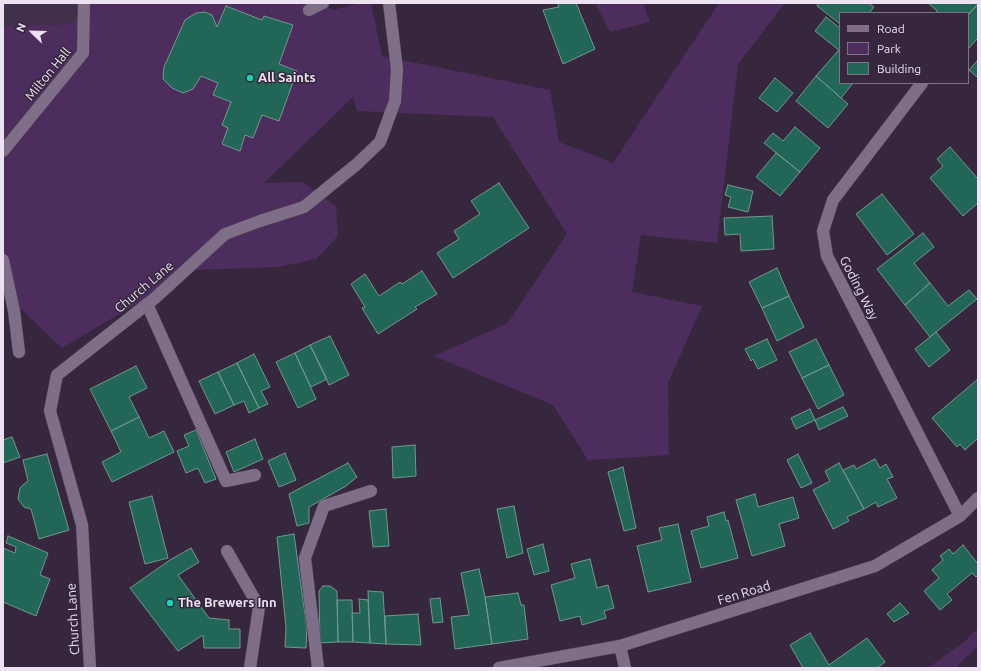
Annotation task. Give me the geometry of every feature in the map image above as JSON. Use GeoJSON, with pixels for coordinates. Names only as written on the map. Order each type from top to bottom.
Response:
{"type":"FeatureCollection","features":[{"type":"Feature","properties":{"kind":"street","name":"Milton Hall"},"geometry":{"type":"LineString","coordinates":[[3,151],[83,53],[84,3]]}},
{"type":"Feature","properties":{"kind":"street"},"geometry":{"type":"LineString","coordinates":[[309,10],[323,3]]}},
{"type":"Feature","properties":{"kind":"street","name":"Church Lane"},"geometry":{"type":"LineString","coordinates":[[90,668],[82,525],[50,411],[57,375],[147,304],[224,234],[304,207],[357,164],[380,142],[395,101],[396,69],[388,3]]}},
{"type":"Feature","properties":{"kind":"street","name":"Goding Way"},"geometry":{"type":"LineString","coordinates":[[921,84],[833,200],[823,231],[827,256],[960,516]]}},
{"type":"Feature","properties":{"kind":"street"},"geometry":{"type":"LineString","coordinates":[[3,260],[14,311],[19,352]]}},
{"type":"Feature","properties":{"kind":"street"},"geometry":{"type":"LineString","coordinates":[[147,304],[226,481],[255,476]]}},
{"type":"Feature","properties":{"kind":"street"},"geometry":{"type":"LineString","coordinates":[[318,668],[305,558],[324,506],[372,491]]}},
{"type":"Feature","properties":{"kind":"street","name":"Fen Road"},"geometry":{"type":"LineString","coordinates":[[499,668],[620,646],[875,566],[960,516],[978,498]]}},
{"type":"Feature","properties":{"kind":"street"},"geometry":{"type":"LineString","coordinates":[[227,551],[259,607],[250,668]]}},
{"type":"Feature","properties":{"kind":"street"},"geometry":{"type":"LineString","coordinates":[[620,646],[625,668]]}},
{"type":"Feature","properties":{"kind":"shaded area"},"geometry":{"type":"Polygon","coordinates":[[[3,3],[94,3],[70,24],[3,26],[3,3]]]}},
{"type":"Feature","properties":{"kind":"green space"},"geometry":{"type":"Polygon","coordinates":[[[94,3],[323,3],[333,10],[360,3],[371,3],[382,56],[550,90],[559,142],[613,163],[719,3],[785,3],[738,64],[717,243],[641,235],[632,292],[702,306],[668,383],[669,455],[588,460],[553,405],[434,356],[508,323],[567,234],[493,117],[357,111],[353,97],[264,183],[302,182],[336,206],[338,236],[316,259],[279,267],[194,270],[62,348],[3,292],[3,26],[70,24],[94,3]]]}},
{"type":"Feature","properties":{"kind":"green space"},"geometry":{"type":"Polygon","coordinates":[[[595,3],[643,3],[650,22],[610,32],[595,3]]]}},
{"type":"Feature","properties":{"kind":"green space"},"geometry":{"type":"Polygon","coordinates":[[[978,628],[978,646],[955,668],[928,668],[965,641],[978,628]]]}},
{"type":"Feature","properties":{"kind":"building"},"geometry":{"type":"Polygon","coordinates":[[[557,3],[576,3],[595,49],[563,64],[543,10],[559,7],[557,3]]]}},
{"type":"Feature","properties":{"kind":"building"},"geometry":{"type":"Polygon","coordinates":[[[819,3],[868,3],[874,7],[870,12],[839,12],[839,23],[817,6],[819,3]]]}},
{"type":"Feature","properties":{"kind":"building"},"geometry":{"type":"Polygon","coordinates":[[[928,3],[978,3],[969,14],[969,12],[937,11],[928,3]]]}},
{"type":"Feature","properties":{"kind":"building"},"geometry":{"type":"Polygon","coordinates":[[[978,4],[978,38],[969,48],[969,14],[978,4]]]}},
{"type":"Feature","properties":{"kind":"building","name":"All Saints"},"geometry":{"type":"Polygon","coordinates":[[[226,6],[262,20],[264,16],[293,25],[279,64],[297,71],[279,121],[262,115],[253,138],[245,135],[240,151],[222,144],[228,128],[222,125],[231,102],[213,95],[218,83],[201,76],[193,89],[183,93],[172,88],[163,79],[164,67],[185,20],[196,13],[205,12],[212,15],[217,27],[226,6]]]}},
{"type":"Feature","properties":{"kind":"building"},"geometry":{"type":"Polygon","coordinates":[[[826,17],[839,27],[839,50],[815,31],[826,17]]]}},
{"type":"Feature","properties":{"kind":"building"},"geometry":{"type":"Polygon","coordinates":[[[838,51],[839,84],[852,84],[841,98],[816,76],[838,51]]]}},
{"type":"Feature","properties":{"kind":"building"},"geometry":{"type":"Polygon","coordinates":[[[978,60],[978,78],[969,70],[978,60]]]}},
{"type":"Feature","properties":{"kind":"building"},"geometry":{"type":"Polygon","coordinates":[[[816,76],[848,104],[828,128],[796,101],[816,76]]]}},
{"type":"Feature","properties":{"kind":"building"},"geometry":{"type":"Polygon","coordinates":[[[775,78],[793,93],[777,112],[759,98],[775,78]]]}},
{"type":"Feature","properties":{"kind":"building"},"geometry":{"type":"Polygon","coordinates":[[[795,127],[820,148],[800,172],[764,143],[773,133],[783,141],[795,127]]]}},
{"type":"Feature","properties":{"kind":"building"},"geometry":{"type":"Polygon","coordinates":[[[950,147],[978,179],[978,203],[963,216],[930,178],[943,166],[937,159],[950,147]]]}},
{"type":"Feature","properties":{"kind":"building"},"geometry":{"type":"Polygon","coordinates":[[[776,153],[800,172],[780,196],[756,177],[776,153]]]}},
{"type":"Feature","properties":{"kind":"building"},"geometry":{"type":"Polygon","coordinates":[[[499,183],[529,228],[453,278],[437,253],[459,239],[454,231],[480,214],[471,201],[499,183]]]}},
{"type":"Feature","properties":{"kind":"building"},"geometry":{"type":"Polygon","coordinates":[[[728,185],[753,191],[748,212],[728,207],[731,197],[725,195],[728,185]]]}},
{"type":"Feature","properties":{"kind":"building"},"geometry":{"type":"Polygon","coordinates":[[[882,194],[914,234],[887,255],[856,214],[882,194]]]}},
{"type":"Feature","properties":{"kind":"building"},"geometry":{"type":"Polygon","coordinates":[[[772,216],[774,249],[741,251],[740,234],[725,235],[724,218],[772,216]]]}},
{"type":"Feature","properties":{"kind":"building"},"geometry":{"type":"Polygon","coordinates":[[[923,233],[934,247],[914,263],[930,283],[905,305],[877,269],[923,233]]]}},
{"type":"Feature","properties":{"kind":"building"},"geometry":{"type":"Polygon","coordinates":[[[777,268],[789,296],[762,308],[749,282],[777,268]]]}},
{"type":"Feature","properties":{"kind":"building"},"geometry":{"type":"Polygon","coordinates":[[[422,271],[437,294],[415,307],[417,309],[378,334],[362,308],[365,307],[351,284],[365,274],[379,296],[400,282],[402,284],[422,271]]]}},
{"type":"Feature","properties":{"kind":"building"},"geometry":{"type":"Polygon","coordinates":[[[930,283],[948,306],[969,290],[977,299],[930,337],[905,305],[930,283]]]}},
{"type":"Feature","properties":{"kind":"building"},"geometry":{"type":"Polygon","coordinates":[[[789,296],[804,327],[777,341],[762,308],[789,296]]]}},
{"type":"Feature","properties":{"kind":"building"},"geometry":{"type":"Polygon","coordinates":[[[936,332],[950,350],[929,367],[915,349],[936,332]]]}},
{"type":"Feature","properties":{"kind":"building"},"geometry":{"type":"Polygon","coordinates":[[[330,336],[349,375],[329,385],[310,345],[330,336]]]}},
{"type":"Feature","properties":{"kind":"building"},"geometry":{"type":"Polygon","coordinates":[[[767,339],[777,360],[758,369],[753,359],[751,361],[745,349],[767,339]]]}},
{"type":"Feature","properties":{"kind":"building"},"geometry":{"type":"Polygon","coordinates":[[[816,339],[829,365],[802,378],[789,352],[816,339]]]}},
{"type":"Feature","properties":{"kind":"building"},"geometry":{"type":"Polygon","coordinates":[[[310,345],[327,379],[311,387],[295,353],[310,345]]]}},
{"type":"Feature","properties":{"kind":"building"},"geometry":{"type":"Polygon","coordinates":[[[295,353],[316,399],[298,408],[276,362],[295,353]]]}},
{"type":"Feature","properties":{"kind":"building"},"geometry":{"type":"Polygon","coordinates":[[[254,354],[270,387],[261,391],[268,404],[259,408],[237,363],[254,354]]]}},
{"type":"Feature","properties":{"kind":"building"},"geometry":{"type":"Polygon","coordinates":[[[237,363],[259,408],[249,413],[244,401],[234,405],[218,372],[237,363]]]}},
{"type":"Feature","properties":{"kind":"building"},"geometry":{"type":"Polygon","coordinates":[[[829,365],[844,395],[818,409],[802,378],[829,365]]]}},
{"type":"Feature","properties":{"kind":"building"},"geometry":{"type":"Polygon","coordinates":[[[136,366],[147,388],[129,397],[139,417],[111,431],[90,389],[136,366]]]}},
{"type":"Feature","properties":{"kind":"building"},"geometry":{"type":"Polygon","coordinates":[[[218,372],[234,405],[215,414],[199,381],[218,372]]]}},
{"type":"Feature","properties":{"kind":"building"},"geometry":{"type":"Polygon","coordinates":[[[978,379],[978,438],[965,450],[960,444],[957,447],[932,418],[978,379]]]}},
{"type":"Feature","properties":{"kind":"building"},"geometry":{"type":"Polygon","coordinates":[[[843,407],[848,416],[819,430],[815,420],[843,407]]]}},
{"type":"Feature","properties":{"kind":"building"},"geometry":{"type":"Polygon","coordinates":[[[810,409],[815,420],[796,429],[791,418],[810,409]]]}},
{"type":"Feature","properties":{"kind":"building"},"geometry":{"type":"Polygon","coordinates":[[[139,417],[149,438],[164,431],[174,452],[112,482],[102,462],[121,452],[111,431],[139,417]]]}},
{"type":"Feature","properties":{"kind":"building"},"geometry":{"type":"Polygon","coordinates":[[[196,430],[216,479],[205,483],[198,468],[186,473],[177,451],[189,446],[184,435],[196,430]]]}},
{"type":"Feature","properties":{"kind":"building"},"geometry":{"type":"Polygon","coordinates":[[[12,437],[20,457],[3,463],[3,440],[12,437]]]}},
{"type":"Feature","properties":{"kind":"building"},"geometry":{"type":"Polygon","coordinates":[[[255,439],[263,459],[234,472],[226,452],[255,439]]]}},
{"type":"Feature","properties":{"kind":"building"},"geometry":{"type":"Polygon","coordinates":[[[415,445],[416,476],[393,478],[392,447],[415,445]]]}},
{"type":"Feature","properties":{"kind":"building"},"geometry":{"type":"Polygon","coordinates":[[[285,453],[296,480],[279,487],[268,461],[285,453]]]}},
{"type":"Feature","properties":{"kind":"building"},"geometry":{"type":"Polygon","coordinates":[[[47,454],[69,530],[39,539],[31,509],[24,507],[18,499],[20,488],[28,481],[23,460],[47,454]]]}},
{"type":"Feature","properties":{"kind":"building"},"geometry":{"type":"Polygon","coordinates":[[[798,454],[812,483],[801,488],[787,460],[798,454]]]}},
{"type":"Feature","properties":{"kind":"building"},"geometry":{"type":"Polygon","coordinates":[[[875,459],[880,468],[886,464],[893,477],[887,479],[897,498],[878,507],[876,502],[864,509],[843,470],[854,465],[856,469],[875,459]]]}},
{"type":"Feature","properties":{"kind":"building"},"geometry":{"type":"Polygon","coordinates":[[[348,463],[357,477],[346,486],[309,507],[309,523],[297,526],[289,494],[348,463]]]}},
{"type":"Feature","properties":{"kind":"building"},"geometry":{"type":"Polygon","coordinates":[[[839,463],[864,509],[847,517],[849,521],[833,529],[813,490],[830,481],[825,471],[839,463]]]}},
{"type":"Feature","properties":{"kind":"building"},"geometry":{"type":"Polygon","coordinates":[[[623,467],[636,528],[624,531],[608,472],[623,467]]]}},
{"type":"Feature","properties":{"kind":"building"},"geometry":{"type":"Polygon","coordinates":[[[755,494],[758,507],[793,497],[799,518],[779,524],[785,546],[752,556],[736,500],[755,494]]]}},
{"type":"Feature","properties":{"kind":"building"},"geometry":{"type":"Polygon","coordinates":[[[152,496],[168,558],[145,564],[129,502],[152,496]]]}},
{"type":"Feature","properties":{"kind":"building"},"geometry":{"type":"Polygon","coordinates":[[[514,506],[523,553],[507,558],[497,509],[514,506]]]}},
{"type":"Feature","properties":{"kind":"building"},"geometry":{"type":"Polygon","coordinates":[[[386,509],[389,546],[373,547],[369,511],[386,509]]]}},
{"type":"Feature","properties":{"kind":"building"},"geometry":{"type":"Polygon","coordinates":[[[724,512],[726,521],[728,520],[738,558],[701,568],[691,531],[709,526],[707,517],[724,512]]]}},
{"type":"Feature","properties":{"kind":"building"},"geometry":{"type":"Polygon","coordinates":[[[678,524],[691,582],[648,592],[637,546],[662,540],[659,528],[678,524]]]}},
{"type":"Feature","properties":{"kind":"building"},"geometry":{"type":"Polygon","coordinates":[[[294,534],[307,629],[306,648],[285,647],[286,628],[277,537],[294,534]]]}},
{"type":"Feature","properties":{"kind":"building"},"geometry":{"type":"Polygon","coordinates":[[[8,536],[48,553],[40,575],[50,579],[36,616],[3,602],[3,548],[15,553],[16,547],[6,543],[8,536]]]}},
{"type":"Feature","properties":{"kind":"building"},"geometry":{"type":"Polygon","coordinates":[[[543,544],[549,571],[534,575],[527,549],[543,544]]]}},
{"type":"Feature","properties":{"kind":"building"},"geometry":{"type":"Polygon","coordinates":[[[963,545],[978,564],[978,575],[976,577],[972,573],[947,594],[952,600],[940,610],[924,591],[939,578],[932,570],[943,560],[940,556],[949,549],[953,554],[963,545]]]}},
{"type":"Feature","properties":{"kind":"building","name":"The Brewers Inn"},"geometry":{"type":"Polygon","coordinates":[[[191,548],[199,562],[178,575],[209,618],[229,620],[229,629],[240,629],[240,648],[204,648],[203,635],[178,651],[130,588],[170,560],[191,548]]]}},
{"type":"Feature","properties":{"kind":"building"},"geometry":{"type":"Polygon","coordinates":[[[590,559],[597,588],[608,585],[614,608],[604,611],[606,618],[582,625],[580,616],[560,621],[551,585],[575,578],[571,564],[590,559]]]}},
{"type":"Feature","properties":{"kind":"building"},"geometry":{"type":"Polygon","coordinates":[[[479,569],[492,644],[455,649],[451,617],[469,615],[461,573],[479,569]]]}},
{"type":"Feature","properties":{"kind":"building"},"geometry":{"type":"Polygon","coordinates":[[[323,586],[330,586],[337,591],[338,642],[320,643],[319,591],[323,586]]]}},
{"type":"Feature","properties":{"kind":"building"},"geometry":{"type":"Polygon","coordinates":[[[368,591],[383,592],[386,644],[370,643],[368,591]]]}},
{"type":"Feature","properties":{"kind":"building"},"geometry":{"type":"Polygon","coordinates":[[[518,593],[521,605],[524,605],[528,639],[492,644],[485,597],[518,593]]]}},
{"type":"Feature","properties":{"kind":"building"},"geometry":{"type":"Polygon","coordinates":[[[440,598],[443,622],[433,623],[430,599],[440,598]]]}},
{"type":"Feature","properties":{"kind":"building"},"geometry":{"type":"Polygon","coordinates":[[[359,599],[368,600],[370,643],[353,642],[352,613],[360,613],[359,599]]]}},
{"type":"Feature","properties":{"kind":"building"},"geometry":{"type":"Polygon","coordinates":[[[337,600],[352,600],[353,642],[338,642],[337,600]]]}},
{"type":"Feature","properties":{"kind":"building"},"geometry":{"type":"Polygon","coordinates":[[[900,603],[909,613],[894,622],[887,614],[900,603]]]}},
{"type":"Feature","properties":{"kind":"building"},"geometry":{"type":"Polygon","coordinates":[[[418,614],[421,645],[386,644],[385,616],[418,614]]]}},
{"type":"Feature","properties":{"kind":"building"},"geometry":{"type":"Polygon","coordinates":[[[810,633],[829,665],[867,638],[885,662],[877,668],[803,668],[790,645],[810,633]]]}},
{"type":"Feature","properties":{"kind":"place","name":"All Saints"},"geometry":{"type":"Point","coordinates":[250,78]}},
{"type":"Feature","properties":{"kind":"place","name":"The Brewers Inn"},"geometry":{"type":"Point","coordinates":[170,603]}}]}
